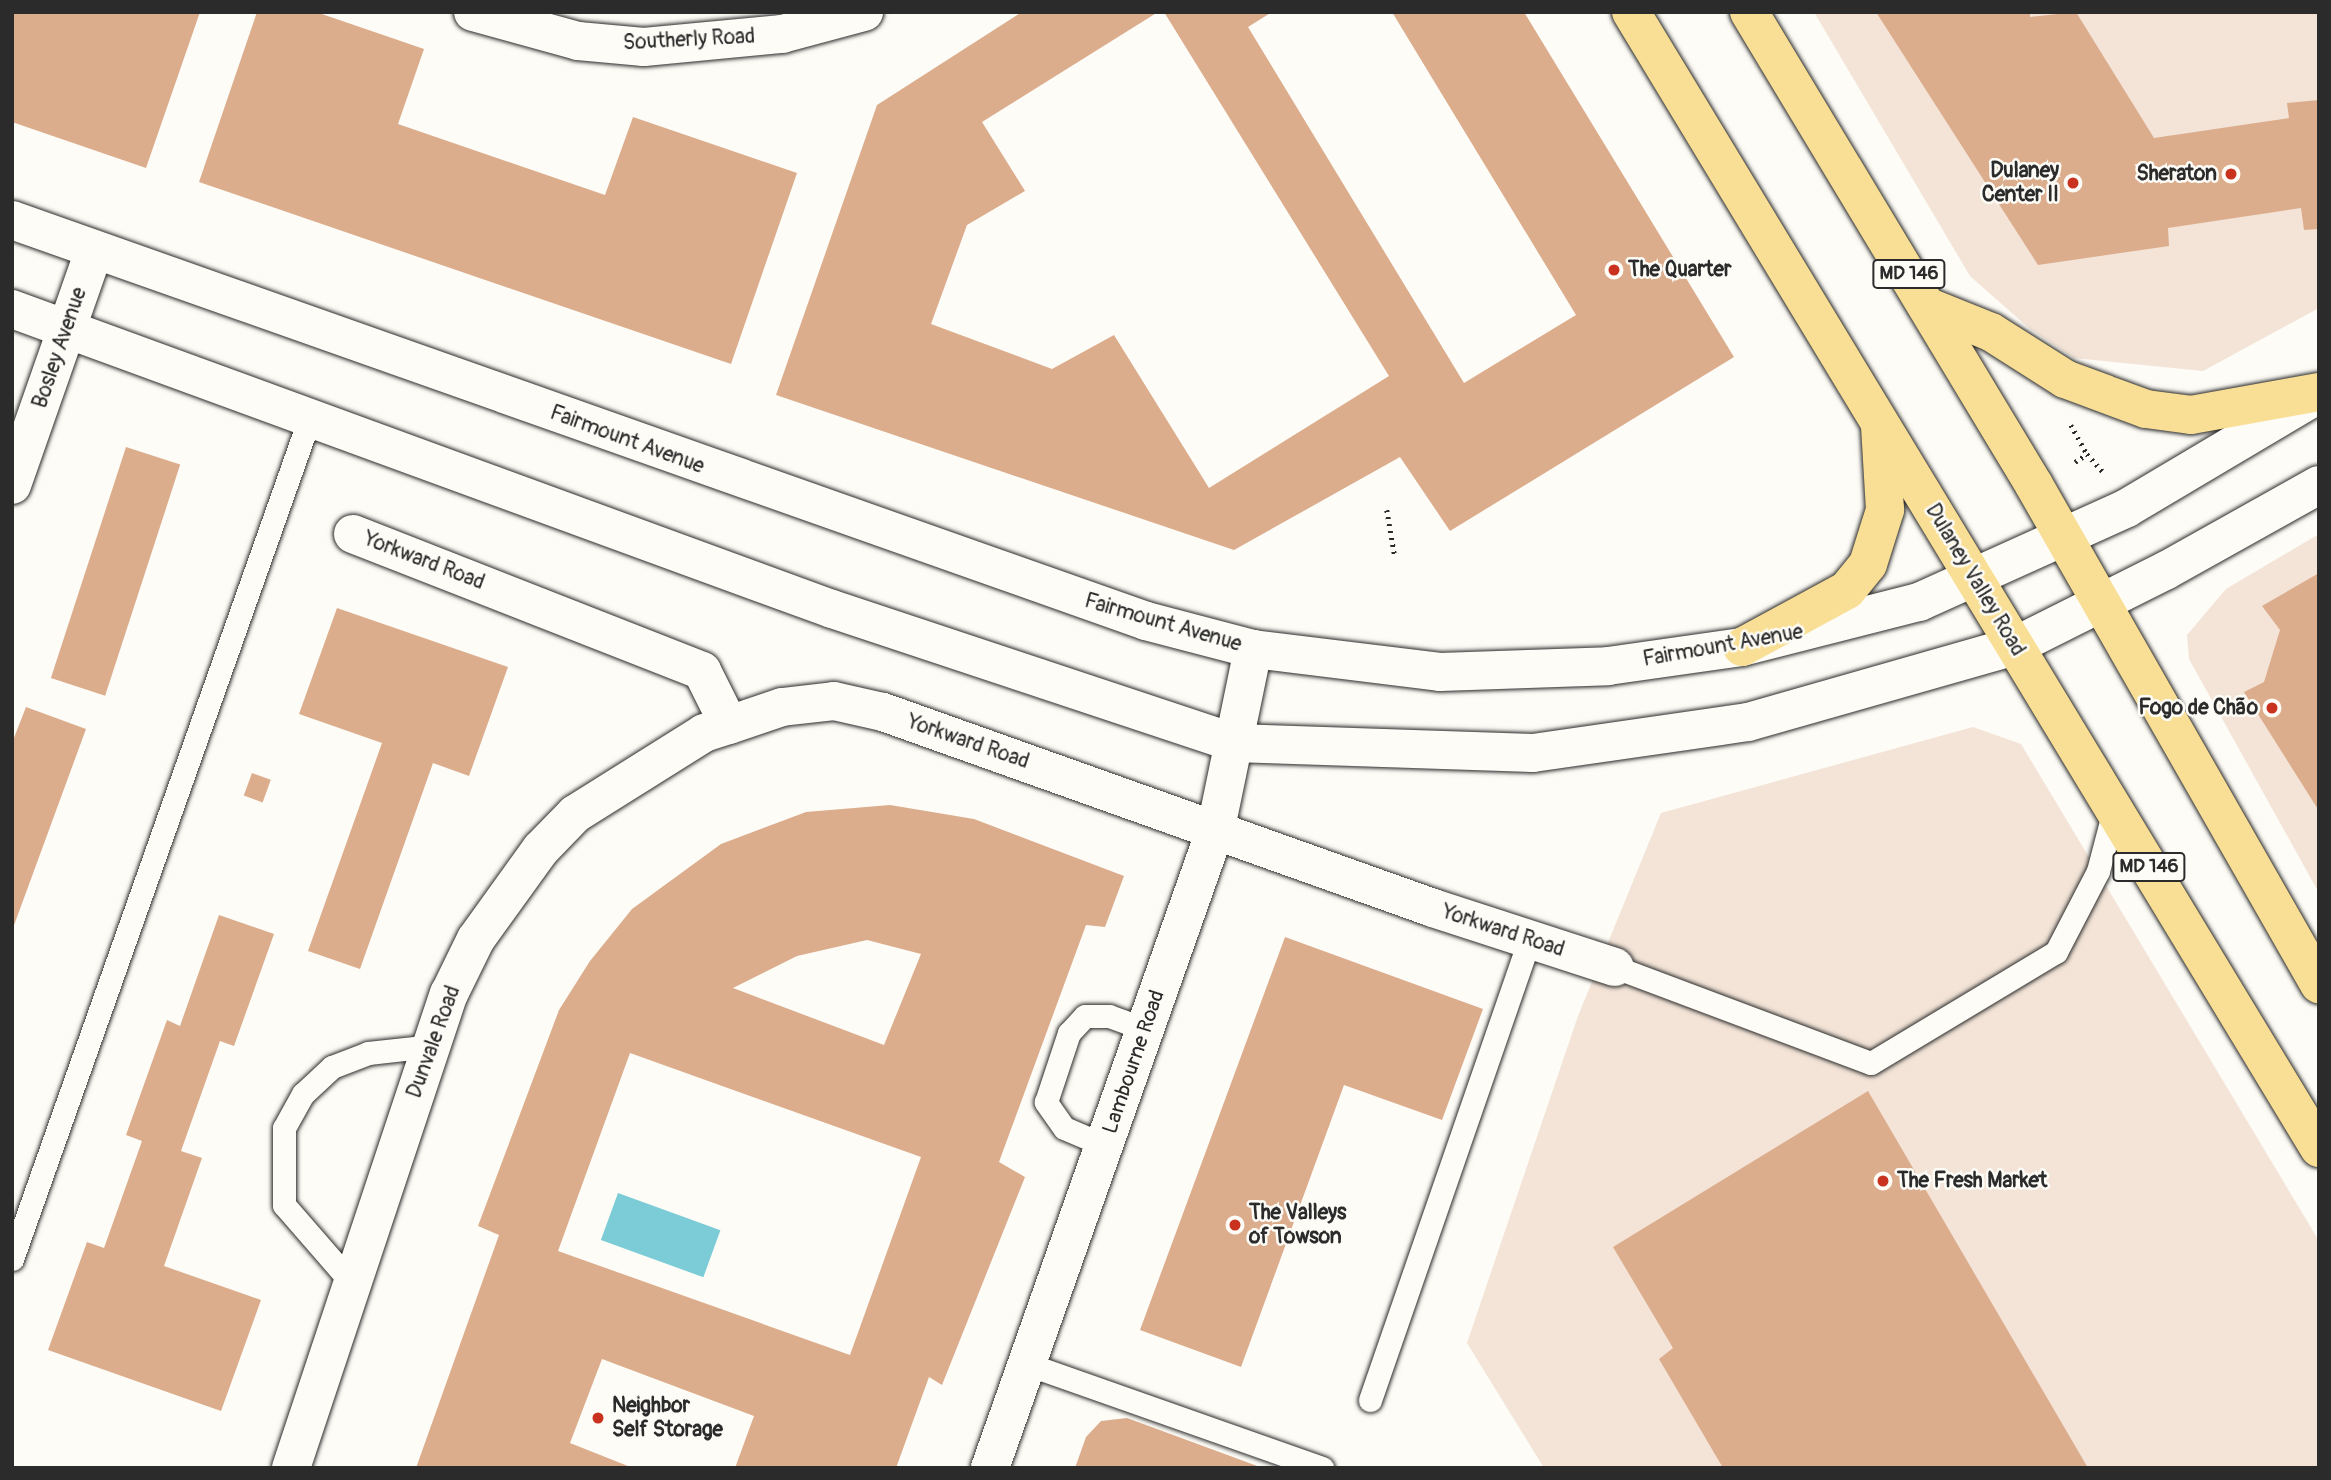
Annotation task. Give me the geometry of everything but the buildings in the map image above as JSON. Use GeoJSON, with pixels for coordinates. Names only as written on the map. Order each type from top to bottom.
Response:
{"type":"FeatureCollection","features":[{"type":"Feature","properties":{"kind":"main road","name":"Southerly Road"},"geometry":{"type":"LineString","coordinates":[[473,12],[578,41],[644,47],[762,25],[864,12]]}},
{"type":"Feature","properties":{"kind":"main road","name":"Dulaney Valley Road"},"geometry":{"type":"LineString","coordinates":[[1631,12],[2319,1147]]}},
{"type":"Feature","properties":{"kind":"main road","name":"MD 146"},"geometry":{"type":"LineString","coordinates":[[1749,12],[1929,307],[2319,984]]}},
{"type":"Feature","properties":{"kind":"main road","name":"Fairmount Avenue"},"geometry":{"type":"LineString","coordinates":[[14,227],[94,251],[1049,590],[1254,649],[1440,672],[1608,666],[1742,647],[1907,605],[1976,580],[2127,508],[2319,393]]}},
{"type":"Feature","properties":{"kind":"main road","name":"Bosley Avenue"},"geometry":{"type":"LineString","coordinates":[[12,485],[94,251]]}},
{"type":"Feature","properties":{"kind":"main road"},"geometry":{"type":"LineString","coordinates":[[1929,307],[1991,332],[2065,379],[2146,410],[2191,415],[2319,393]]}},
{"type":"Feature","properties":{"kind":"main road"},"geometry":{"type":"LineString","coordinates":[[12,309],[309,420],[832,609],[1234,743],[1520,753],[1612,744],[1761,719],[2015,646],[2102,604],[2319,485]]}},
{"type":"Feature","properties":{"kind":"main road"},"geometry":{"type":"LineString","coordinates":[[1742,647],[1847,590],[1868,564],[1885,510],[1879,421]]}},
{"type":"Feature","properties":{"kind":"main road","name":"Yorkward Road"},"geometry":{"type":"LineString","coordinates":[[353,534],[702,671],[729,725],[782,707],[834,701],[883,712],[1615,967]]}},
{"type":"Feature","properties":{"kind":"main road","name":"Lambourne Road"},"geometry":{"type":"LineString","coordinates":[[990,1468],[1216,828],[1254,649]]}},
{"type":"Feature","properties":{"kind":"main road","name":"Dunvale Road"},"geometry":{"type":"LineString","coordinates":[[290,1468],[431,1046],[476,939],[541,849],[575,814],[704,733],[729,725]]}},
{"type":"Feature","properties":{"kind":"lane"},"geometry":{"type":"LineString","coordinates":[[12,1259],[309,420]]}},
{"type":"Feature","properties":{"kind":"lane"},"geometry":{"type":"LineString","coordinates":[[1615,967],[1871,1063],[2056,952],[2098,871],[2114,810]]}},
{"type":"Feature","properties":{"kind":"lane"},"geometry":{"type":"LineString","coordinates":[[1370,1400],[1530,939]]}},
{"type":"Feature","properties":{"kind":"lane"},"geometry":{"type":"LineString","coordinates":[[1104,1145],[1064,1128],[1046,1102],[1069,1033],[1085,1016],[1108,1016],[1145,1029]]}},
{"type":"Feature","properties":{"kind":"lane"},"geometry":{"type":"LineString","coordinates":[[351,1282],[284,1205],[284,1128],[303,1094],[332,1068],[368,1053],[431,1046]]}},
{"type":"Feature","properties":{"kind":"lane"},"geometry":{"type":"LineString","coordinates":[[1027,1364],[1322,1468]]}},
{"type":"Feature","properties":{"kind":"path"},"geometry":{"type":"LineString","coordinates":[[2075,462],[2087,454],[2110,479]]}},
{"type":"Feature","properties":{"kind":"path"},"geometry":{"type":"LineString","coordinates":[[1387,510],[1395,557]]}},
{"type":"Feature","properties":{"kind":"shaded area"},"geometry":{"type":"Polygon","coordinates":[[[1814,12],[2319,12],[2319,308],[2203,371],[2074,358],[2030,329],[1970,276],[1814,12]]]}},
{"type":"Feature","properties":{"kind":"shaded area"},"geometry":{"type":"Polygon","coordinates":[[[2319,534],[2319,893],[2189,659],[2187,635],[2226,589],[2319,534]]]}},
{"type":"Feature","properties":{"kind":"shaded area"},"geometry":{"type":"Polygon","coordinates":[[[1973,727],[2021,744],[2319,1241],[2319,1468],[1544,1468],[1467,1343],[1578,1016],[1661,813],[1973,727]]]}},
{"type":"Feature","properties":{"kind":"water"},"geometry":{"type":"Polygon","coordinates":[[[618,1193],[720,1230],[703,1277],[601,1240],[618,1193]]]}},
{"type":"Feature","properties":{"kind":"place","name":"Sheraton"},"geometry":{"type":"Point","coordinates":[2231,174]}},
{"type":"Feature","properties":{"kind":"place","name":"Dulaney Center II"},"geometry":{"type":"Point","coordinates":[2073,183]}},
{"type":"Feature","properties":{"kind":"place","name":"The Quarter"},"geometry":{"type":"Point","coordinates":[1614,270]}},
{"type":"Feature","properties":{"kind":"place","name":"Fogo de Chão"},"geometry":{"type":"Point","coordinates":[2272,708]}},
{"type":"Feature","properties":{"kind":"place","name":"The Fresh Market"},"geometry":{"type":"Point","coordinates":[1883,1181]}},
{"type":"Feature","properties":{"kind":"place","name":"The Valleys of Towson"},"geometry":{"type":"Point","coordinates":[1235,1225]}},
{"type":"Feature","properties":{"kind":"place","name":"Neighbor Self Storage"},"geometry":{"type":"Point","coordinates":[598,1418]}}]}
